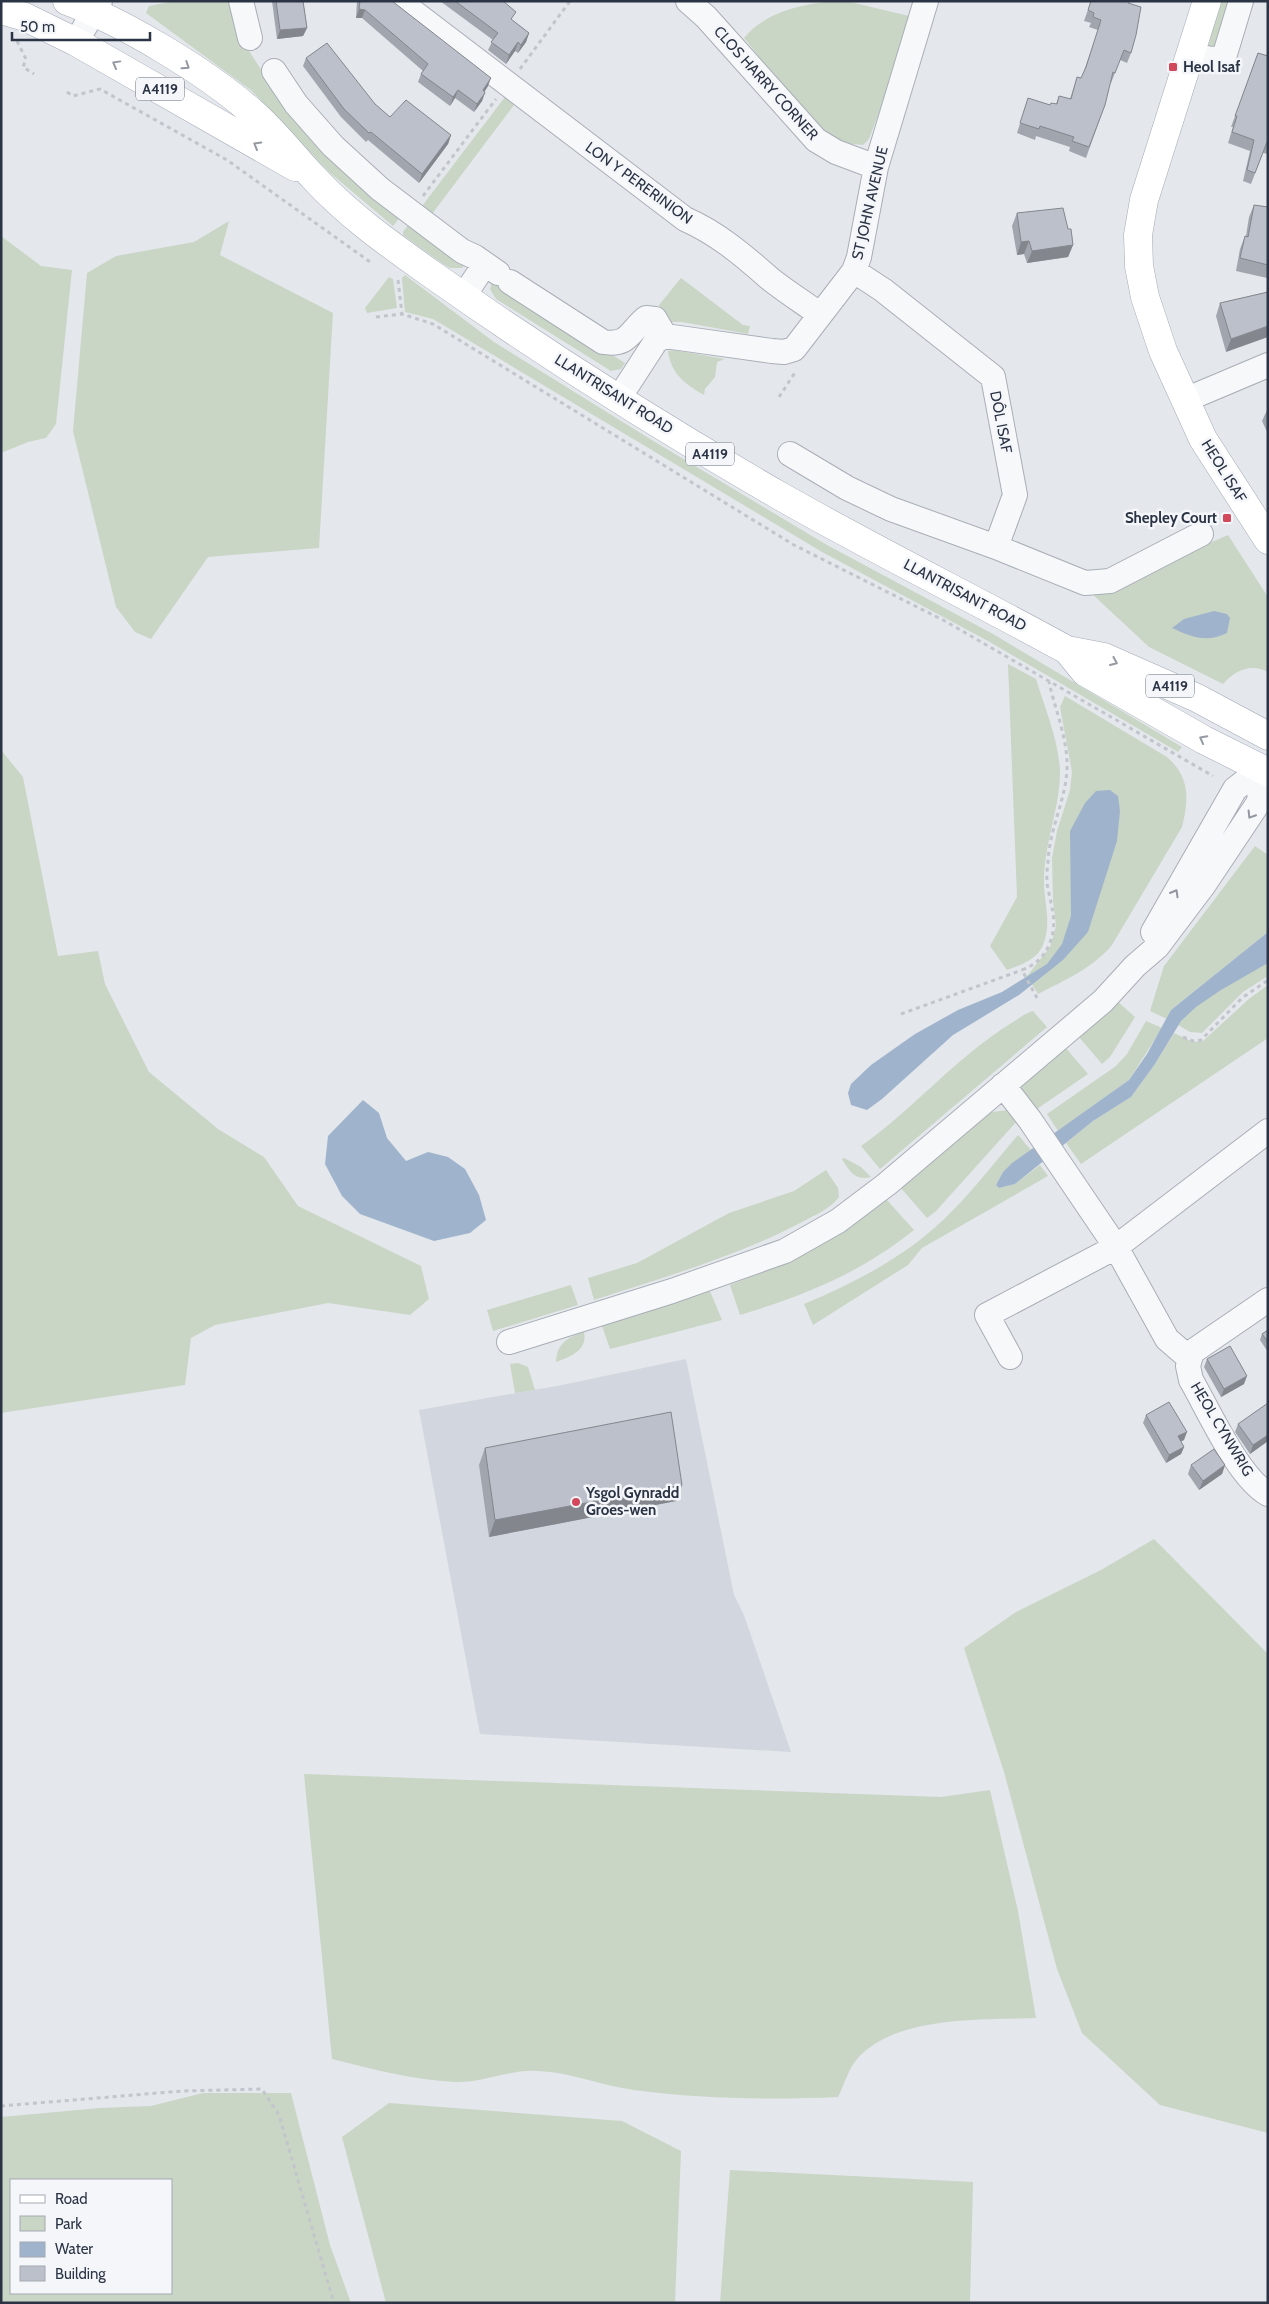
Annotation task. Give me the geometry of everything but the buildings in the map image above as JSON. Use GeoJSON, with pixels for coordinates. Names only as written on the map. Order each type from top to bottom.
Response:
{"type":"FeatureCollection","features":[{"type":"Feature","properties":{"kind":"main road","name":"LLANTRISANT ROAD"},"geometry":{"type":"LineString","coordinates":[[67,1],[97,6],[221,87],[281,139],[314,178],[370,231],[510,329],[619,398],[780,496],[1067,650],[1104,657],[1197,698],[1268,736]]}},
{"type":"Feature","properties":{"kind":"main road","name":"HEOL ISAF"},"geometry":{"type":"LineString","coordinates":[[1207,1],[1149,183],[1138,235],[1139,266],[1145,297],[1163,352],[1203,439],[1268,540]]}},
{"type":"Feature","properties":{"kind":"main road","name":"LLANTRISANT ROAD"},"geometry":{"type":"LineString","coordinates":[[1,10],[25,17],[76,42],[314,178]]}},
{"type":"Feature","properties":{"kind":"main road","name":"LLANTRISANT ROAD"},"geometry":{"type":"LineString","coordinates":[[1067,650],[1085,672],[1204,740],[1266,766]]}},
{"type":"Feature","properties":{"kind":"street"},"geometry":{"type":"LineString","coordinates":[[241,1],[250,38]]}},
{"type":"Feature","properties":{"kind":"street","name":"LON Y PERERINION"},"geometry":{"type":"LineString","coordinates":[[399,1],[685,219],[706,228],[754,262],[770,278],[819,314]]}},
{"type":"Feature","properties":{"kind":"street","name":"CLOS HARRY CORNER"},"geometry":{"type":"LineString","coordinates":[[688,1],[706,17],[816,140],[836,152],[876,167]]}},
{"type":"Feature","properties":{"kind":"street","name":"ST JOHN AVENUE"},"geometry":{"type":"LineString","coordinates":[[665,336],[784,352],[794,349],[819,314],[854,271],[859,257],[876,167],[926,1]]}},
{"type":"Feature","properties":{"kind":"street"},"geometry":{"type":"LineString","coordinates":[[1190,54],[1210,59],[1221,58],[1226,54],[1241,1]]}},
{"type":"Feature","properties":{"kind":"street"},"geometry":{"type":"LineString","coordinates":[[76,42],[97,6]]}},
{"type":"Feature","properties":{"kind":"street"},"geometry":{"type":"LineString","coordinates":[[274,71],[296,104],[332,146],[362,174],[414,207],[462,251],[603,342],[613,344],[625,340],[646,318],[655,318],[665,336],[656,341],[619,398]]}},
{"type":"Feature","properties":{"kind":"street","name":"DÔL ISAF"},"geometry":{"type":"LineString","coordinates":[[854,271],[883,290],[992,377],[1015,495],[996,547]]}},
{"type":"Feature","properties":{"kind":"street"},"geometry":{"type":"LineString","coordinates":[[463,297],[498,273]]}},
{"type":"Feature","properties":{"kind":"street"},"geometry":{"type":"LineString","coordinates":[[1185,400],[1268,364]]}},
{"type":"Feature","properties":{"kind":"street"},"geometry":{"type":"LineString","coordinates":[[790,454],[847,488],[891,509],[996,547],[1085,583],[1110,581],[1200,534]]}},
{"type":"Feature","properties":{"kind":"street"},"geometry":{"type":"LineString","coordinates":[[509,1342],[672,1291],[785,1251],[838,1220],[887,1184],[1102,1001],[1134,966],[1235,789],[1266,766]]}},
{"type":"Feature","properties":{"kind":"street"},"geometry":{"type":"LineString","coordinates":[[1003,1085],[1030,1120],[1116,1247],[1167,1340],[1189,1358],[1192,1352],[1268,1300]]}},
{"type":"Feature","properties":{"kind":"street"},"geometry":{"type":"LineString","coordinates":[[1010,1357],[987,1315],[1116,1247],[1268,1131]]}},
{"type":"Feature","properties":{"kind":"street","name":"HEOL CYNWRIG"},"geometry":{"type":"LineString","coordinates":[[1189,1358],[1188,1366],[1191,1380],[1240,1467],[1263,1483]]}},
{"type":"Feature","properties":{"kind":"path"},"geometry":{"type":"LineString","coordinates":[[414,207],[570,1]]}},
{"type":"Feature","properties":{"kind":"path"},"geometry":{"type":"LineString","coordinates":[[11,37],[19,42],[26,59],[23,67],[34,74]]}},
{"type":"Feature","properties":{"kind":"path"},"geometry":{"type":"LineString","coordinates":[[67,92],[73,96],[100,89],[193,139],[252,177],[374,264]]}},
{"type":"Feature","properties":{"kind":"path"},"geometry":{"type":"LineString","coordinates":[[398,280],[402,314]]}},
{"type":"Feature","properties":{"kind":"path"},"geometry":{"type":"LineString","coordinates":[[376,317],[402,314],[414,316],[433,324],[794,545],[945,621],[1213,776]]}},
{"type":"Feature","properties":{"kind":"path"},"geometry":{"type":"LineString","coordinates":[[779,397],[797,370]]}},
{"type":"Feature","properties":{"kind":"path"},"geometry":{"type":"LineString","coordinates":[[901,1014],[1031,967],[1043,957],[1049,944],[1054,926],[1054,914],[1047,887],[1048,859],[1067,768],[1066,752],[1049,681]]}},
{"type":"Feature","properties":{"kind":"path"},"geometry":{"type":"LineString","coordinates":[[1022,970],[1037,998]]}},
{"type":"Feature","properties":{"kind":"path"},"geometry":{"type":"LineString","coordinates":[[1183,1037],[1193,1041],[1201,1040],[1242,998],[1268,980]]}},
{"type":"Feature","properties":{"kind":"path"},"geometry":{"type":"LineString","coordinates":[[1,2106],[182,2091],[262,2089],[279,2115],[334,2303]]}},
{"type":"Feature","properties":{"kind":"shaded area","name":"Ysgol Gynradd Groes-wen"},"geometry":{"type":"Polygon","coordinates":[[[686,1359],[734,1595],[744,1615],[791,1752],[480,1734],[419,1410],[562,1385],[686,1359]]]}},
{"type":"Feature","properties":{"kind":"green space"},"geometry":{"type":"Polygon","coordinates":[[[174,1],[232,1],[245,45],[270,83],[402,215],[393,226],[329,172],[252,91],[146,13],[149,6],[174,1]]]}},
{"type":"Feature","properties":{"kind":"green space"},"geometry":{"type":"Polygon","coordinates":[[[833,1],[846,1],[909,16],[888,88],[869,139],[863,145],[852,144],[851,147],[838,141],[809,116],[744,38],[764,20],[790,9],[833,1]]]}},
{"type":"Feature","properties":{"kind":"green space"},"geometry":{"type":"Polygon","coordinates":[[[1220,1],[1234,1],[1218,49],[1208,48],[1220,1]]]}},
{"type":"Feature","properties":{"kind":"green space"},"geometry":{"type":"Polygon","coordinates":[[[505,97],[514,105],[429,218],[419,210],[505,97]]]}},
{"type":"Feature","properties":{"kind":"green space"},"geometry":{"type":"Polygon","coordinates":[[[229,221],[220,255],[333,313],[319,548],[208,557],[151,639],[135,632],[116,607],[73,431],[87,273],[116,256],[194,242],[229,221]]]}},
{"type":"Feature","properties":{"kind":"green space"},"geometry":{"type":"Polygon","coordinates":[[[411,221],[467,262],[462,268],[450,268],[403,235],[411,221]]]}},
{"type":"Feature","properties":{"kind":"green space"},"geometry":{"type":"Polygon","coordinates":[[[1,236],[41,266],[72,270],[56,424],[46,438],[28,442],[1,453],[1,236]]]}},
{"type":"Feature","properties":{"kind":"green space"},"geometry":{"type":"Polygon","coordinates":[[[405,275],[494,342],[655,442],[827,545],[993,634],[1182,747],[1178,752],[988,641],[822,552],[433,319],[405,312],[402,278],[405,275]]]}},
{"type":"Feature","properties":{"kind":"green space"},"geometry":{"type":"Polygon","coordinates":[[[389,277],[393,279],[397,308],[367,313],[365,308],[389,277]]]}},
{"type":"Feature","properties":{"kind":"green space"},"geometry":{"type":"Polygon","coordinates":[[[681,278],[743,325],[750,326],[748,334],[682,322],[665,322],[659,311],[659,305],[681,278]]]}},
{"type":"Feature","properties":{"kind":"green space"},"geometry":{"type":"Polygon","coordinates":[[[493,279],[625,363],[621,369],[611,371],[496,299],[490,289],[493,279]]]}},
{"type":"Feature","properties":{"kind":"green space"},"geometry":{"type":"Polygon","coordinates":[[[674,350],[725,359],[717,362],[715,377],[705,389],[704,395],[680,378],[672,366],[668,351],[674,350]]]}},
{"type":"Feature","properties":{"kind":"green space"},"geometry":{"type":"Polygon","coordinates":[[[1228,535],[1268,597],[1268,672],[1255,668],[1244,669],[1233,675],[1223,684],[1149,647],[1090,592],[1104,589],[1228,535]]]}},
{"type":"Feature","properties":{"kind":"green space"},"geometry":{"type":"Polygon","coordinates":[[[1008,664],[1036,679],[1054,737],[1060,772],[1058,799],[1046,853],[1044,889],[1047,921],[1046,937],[1037,955],[1007,970],[990,946],[1017,897],[1008,664]]]}},
{"type":"Feature","properties":{"kind":"green space"},"geometry":{"type":"Polygon","coordinates":[[[1065,696],[1167,757],[1180,772],[1184,781],[1186,807],[1182,827],[1112,945],[1087,967],[1038,994],[1027,976],[1050,947],[1056,926],[1053,901],[1052,858],[1057,831],[1070,790],[1072,772],[1060,707],[1065,696]]]}},
{"type":"Feature","properties":{"kind":"green space"},"geometry":{"type":"Polygon","coordinates":[[[1,750],[23,777],[58,956],[98,951],[105,984],[149,1072],[218,1129],[264,1157],[298,1206],[421,1266],[429,1299],[410,1315],[328,1303],[215,1325],[191,1338],[185,1385],[1,1413],[1,750]]]}},
{"type":"Feature","properties":{"kind":"green space"},"geometry":{"type":"Polygon","coordinates":[[[1255,846],[1268,855],[1268,932],[1171,1010],[1167,1019],[1150,1011],[1164,966],[1255,846]]]}},
{"type":"Feature","properties":{"kind":"green space"},"geometry":{"type":"Polygon","coordinates":[[[1268,963],[1268,976],[1243,992],[1202,1033],[1190,1032],[1178,1025],[1194,1007],[1232,982],[1268,963]]]}},
{"type":"Feature","properties":{"kind":"green space"},"geometry":{"type":"Polygon","coordinates":[[[1268,985],[1268,1038],[1081,1164],[1066,1143],[1093,1121],[1131,1097],[1155,1064],[1174,1033],[1193,1042],[1203,1041],[1250,998],[1268,985]]]}},
{"type":"Feature","properties":{"kind":"green space"},"geometry":{"type":"Polygon","coordinates":[[[1116,1000],[1135,1017],[1110,1057],[1102,1064],[1078,1036],[1116,1000]]]}},
{"type":"Feature","properties":{"kind":"green space"},"geometry":{"type":"Polygon","coordinates":[[[1033,1011],[1047,1027],[880,1169],[861,1146],[899,1116],[990,1037],[1033,1011]]]}},
{"type":"Feature","properties":{"kind":"green space"},"geometry":{"type":"Polygon","coordinates":[[[1146,1021],[1162,1028],[1129,1080],[1058,1131],[1047,1114],[1116,1066],[1127,1054],[1146,1021]]]}},
{"type":"Feature","properties":{"kind":"green space"},"geometry":{"type":"Polygon","coordinates":[[[1065,1047],[1088,1074],[1031,1113],[1020,1090],[1022,1084],[1065,1047]]]}},
{"type":"Feature","properties":{"kind":"green space"},"geometry":{"type":"Polygon","coordinates":[[[1008,1110],[1019,1119],[936,1211],[927,1218],[900,1187],[974,1122],[992,1112],[1008,1110]]]}},
{"type":"Feature","properties":{"kind":"green space"},"geometry":{"type":"Polygon","coordinates":[[[1018,1135],[1031,1150],[1003,1172],[996,1185],[999,1188],[1015,1184],[1040,1165],[1048,1176],[922,1248],[908,1265],[813,1325],[804,1304],[859,1279],[893,1259],[926,1235],[961,1202],[1018,1135]]]}},
{"type":"Feature","properties":{"kind":"green space"},"geometry":{"type":"Polygon","coordinates":[[[844,1158],[861,1167],[871,1177],[861,1178],[854,1174],[842,1159],[844,1158]]]}},
{"type":"Feature","properties":{"kind":"green space"},"geometry":{"type":"Polygon","coordinates":[[[826,1170],[838,1188],[839,1197],[817,1214],[752,1246],[594,1300],[588,1278],[637,1263],[729,1213],[794,1191],[826,1170]]]}},
{"type":"Feature","properties":{"kind":"green space"},"geometry":{"type":"Polygon","coordinates":[[[886,1199],[914,1230],[853,1271],[810,1291],[740,1315],[730,1285],[772,1267],[831,1237],[886,1199]]]}},
{"type":"Feature","properties":{"kind":"green space"},"geometry":{"type":"Polygon","coordinates":[[[571,1285],[578,1305],[493,1331],[487,1310],[571,1285]]]}},
{"type":"Feature","properties":{"kind":"green space"},"geometry":{"type":"Polygon","coordinates":[[[710,1291],[722,1320],[610,1349],[602,1326],[710,1291]]]}},
{"type":"Feature","properties":{"kind":"green space"},"geometry":{"type":"Polygon","coordinates":[[[584,1332],[585,1338],[581,1348],[573,1355],[556,1362],[561,1345],[573,1336],[584,1332]]]}},
{"type":"Feature","properties":{"kind":"green space"},"geometry":{"type":"Polygon","coordinates":[[[518,1363],[528,1367],[535,1390],[515,1393],[510,1364],[518,1363]]]}},
{"type":"Feature","properties":{"kind":"green space"},"geometry":{"type":"Polygon","coordinates":[[[1154,1539],[1268,1654],[1268,2133],[1160,2105],[1082,2033],[1057,1969],[1004,1772],[964,1648],[1016,1612],[1101,1570],[1154,1539]]]}},
{"type":"Feature","properties":{"kind":"green space"},"geometry":{"type":"Polygon","coordinates":[[[304,1774],[941,1797],[990,1790],[1018,1911],[1036,2018],[966,2020],[917,2027],[894,2034],[874,2045],[857,2059],[838,2097],[711,2097],[660,2093],[622,2088],[562,2074],[538,2071],[517,2072],[465,2082],[439,2081],[393,2074],[332,2059],[304,1774]]]}},
{"type":"Feature","properties":{"kind":"green space"},"geometry":{"type":"Polygon","coordinates":[[[203,2093],[291,2093],[330,2245],[351,2303],[1,2303],[1,2117],[100,2108],[151,2106],[203,2093]]]}},
{"type":"Feature","properties":{"kind":"green space"},"geometry":{"type":"Polygon","coordinates":[[[389,2103],[622,2121],[681,2151],[675,2303],[386,2303],[342,2137],[389,2103]]]}},
{"type":"Feature","properties":{"kind":"green space"},"geometry":{"type":"Polygon","coordinates":[[[730,2170],[973,2182],[970,2303],[720,2303],[730,2170]]]}},
{"type":"Feature","properties":{"kind":"water"},"geometry":{"type":"Polygon","coordinates":[[[1214,611],[1227,614],[1230,618],[1227,633],[1213,638],[1199,638],[1172,628],[1184,619],[1214,611]]]}},
{"type":"Feature","properties":{"kind":"water"},"geometry":{"type":"Polygon","coordinates":[[[1110,790],[1118,796],[1120,811],[1117,841],[1088,932],[1063,960],[1019,995],[953,1035],[882,1099],[867,1110],[851,1105],[848,1093],[851,1084],[871,1065],[915,1034],[958,1010],[1002,992],[1047,964],[1062,944],[1071,916],[1070,831],[1085,803],[1096,791],[1110,790]]]}},
{"type":"Feature","properties":{"kind":"water"},"geometry":{"type":"Polygon","coordinates":[[[1268,932],[1268,963],[1221,990],[1196,1007],[1181,1021],[1155,1064],[1131,1097],[1093,1121],[1015,1184],[999,1188],[996,1185],[1003,1172],[1012,1163],[1129,1080],[1147,1054],[1171,1010],[1268,932]]]}},
{"type":"Feature","properties":{"kind":"water"},"geometry":{"type":"Polygon","coordinates":[[[363,1100],[379,1113],[387,1138],[406,1161],[428,1152],[448,1157],[465,1169],[479,1195],[486,1220],[470,1233],[434,1241],[360,1214],[342,1196],[325,1164],[328,1136],[363,1100]]]}},
{"type":"Feature","properties":{"kind":"place","name":"Heol Isaf"},"geometry":{"type":"Point","coordinates":[1173,67]}},
{"type":"Feature","properties":{"kind":"place","name":"Shepley Court"},"geometry":{"type":"Point","coordinates":[1227,518]}},
{"type":"Feature","properties":{"kind":"place","name":"Ysgol Gynradd Groes-wen"},"geometry":{"type":"Point","coordinates":[576,1502]}}]}
